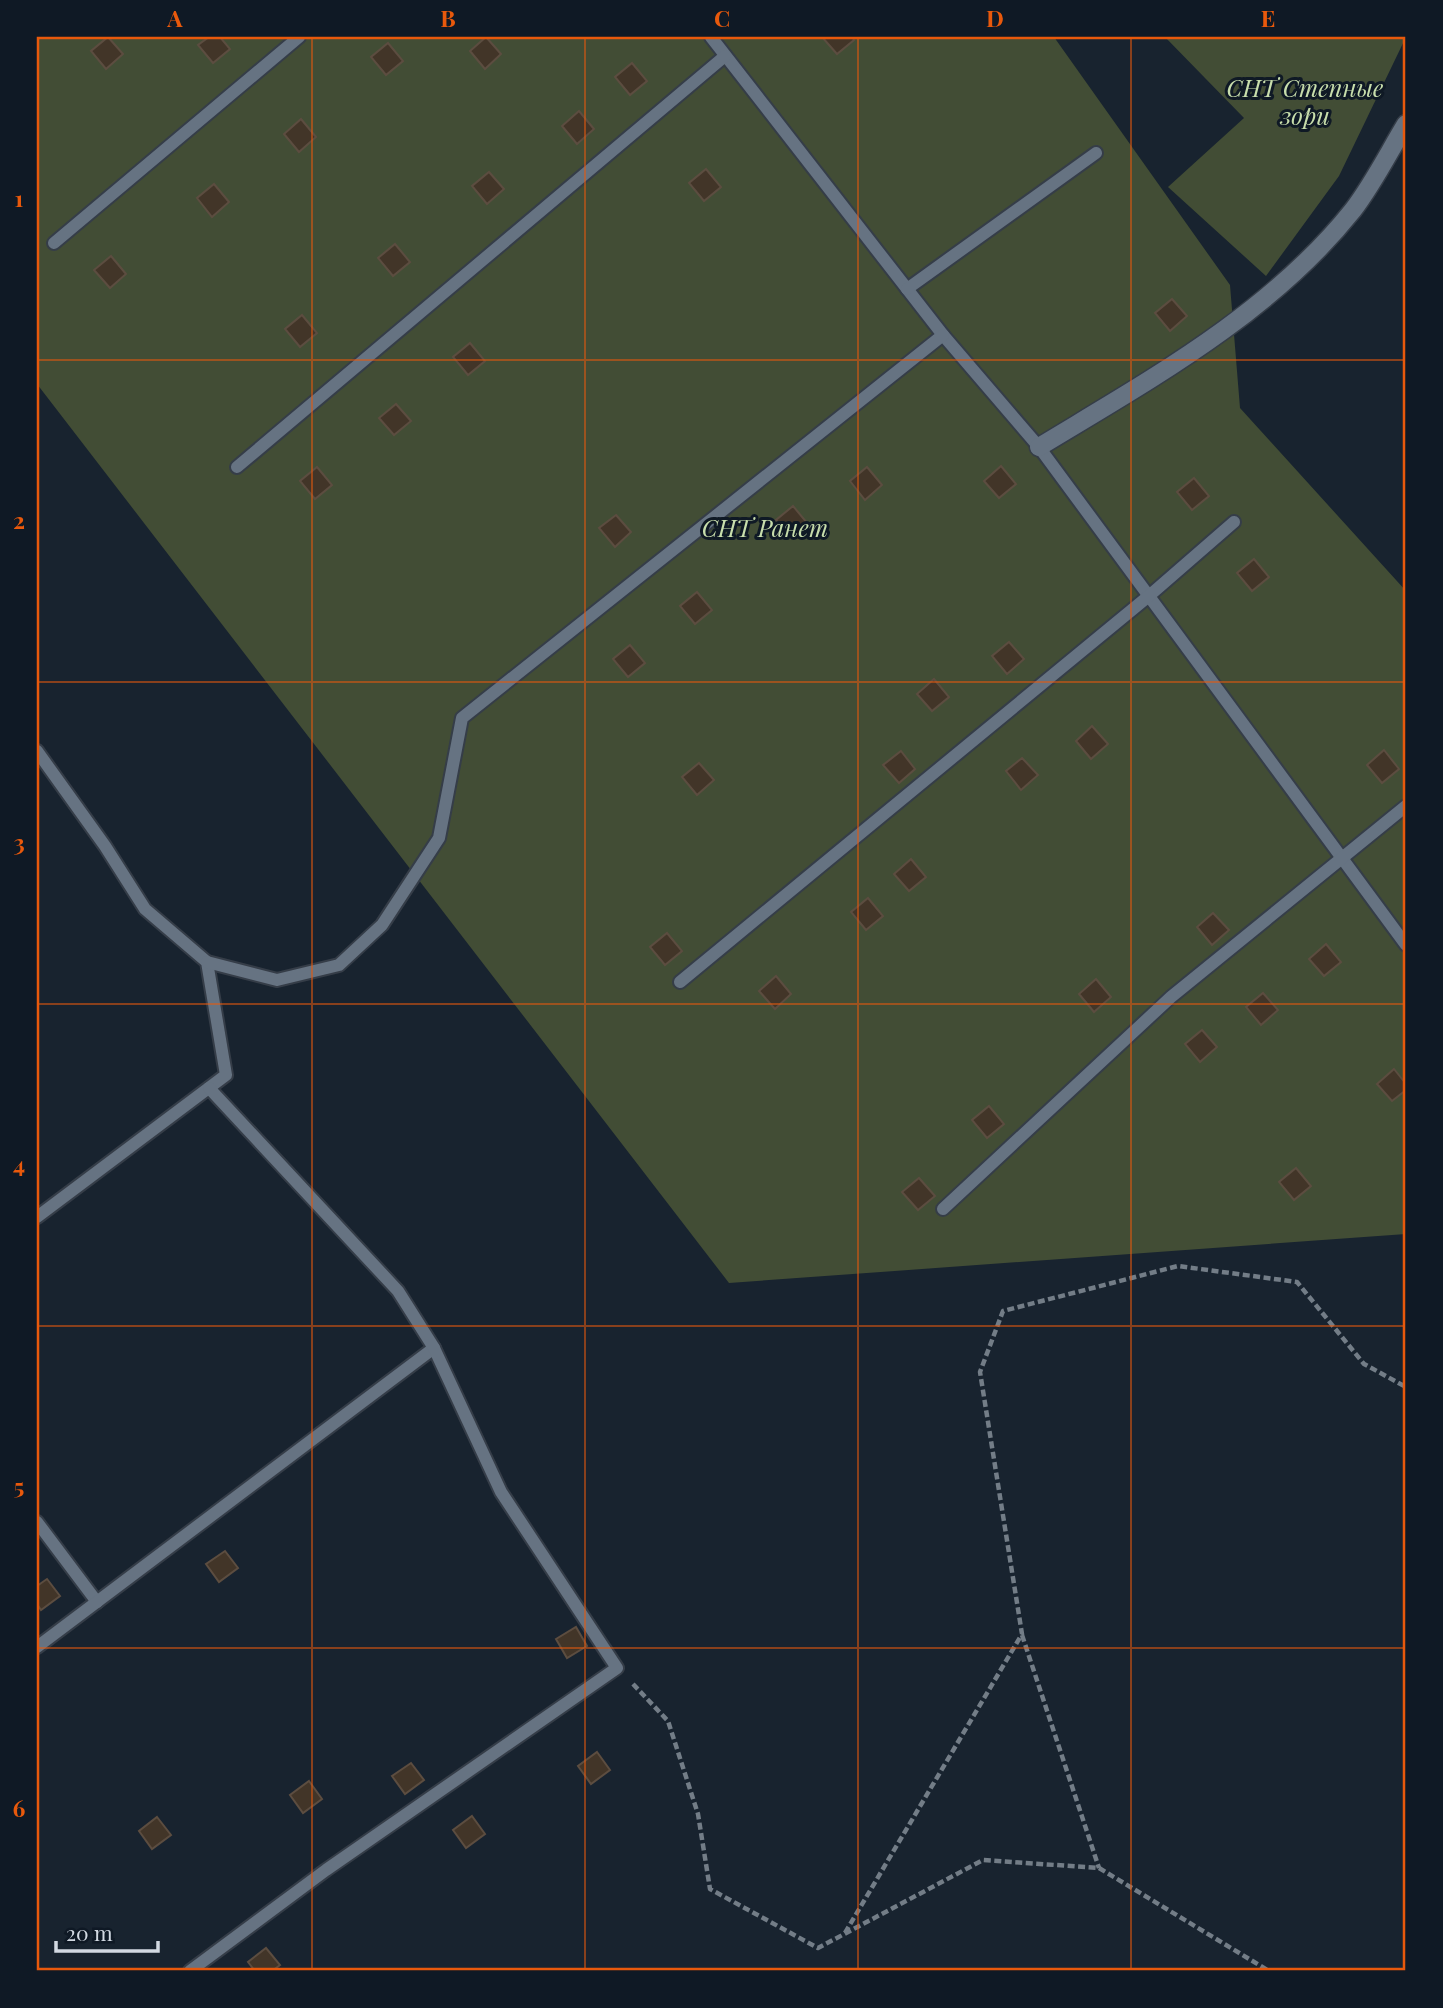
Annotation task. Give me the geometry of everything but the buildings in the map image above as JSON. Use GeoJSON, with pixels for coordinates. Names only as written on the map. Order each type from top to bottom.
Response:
{"type":"FeatureCollection","features":[{"type":"Feature","properties":{"kind":"street"},"geometry":{"type":"LineString","coordinates":[[1039,447],[1193,353],[1282,286],[1353,209],[1406,124]]}},
{"type":"Feature","properties":{"kind":"lane"},"geometry":{"type":"LineString","coordinates":[[54,243],[299,37]]}},
{"type":"Feature","properties":{"kind":"lane"},"geometry":{"type":"LineString","coordinates":[[711,37],[943,335],[1039,447],[1406,945]]}},
{"type":"Feature","properties":{"kind":"lane"},"geometry":{"type":"LineString","coordinates":[[237,467],[725,56]]}},
{"type":"Feature","properties":{"kind":"lane"},"geometry":{"type":"LineString","coordinates":[[907,289],[1096,153]]}},
{"type":"Feature","properties":{"kind":"lane"},"geometry":{"type":"LineString","coordinates":[[37,751],[105,846],[145,909],[207,962],[277,980],[339,965],[382,925],[439,838],[462,718],[943,335]]}},
{"type":"Feature","properties":{"kind":"lane"},"geometry":{"type":"LineString","coordinates":[[681,982],[1150,596],[1234,522]]}},
{"type":"Feature","properties":{"kind":"lane"},"geometry":{"type":"LineString","coordinates":[[943,1209],[1171,997],[1406,807]]}},
{"type":"Feature","properties":{"kind":"lane"},"geometry":{"type":"LineString","coordinates":[[37,1217],[226,1075],[207,962]]}},
{"type":"Feature","properties":{"kind":"lane"},"geometry":{"type":"LineString","coordinates":[[190,1971],[326,1870],[617,1668],[501,1492],[434,1348],[398,1291],[209,1088]]}},
{"type":"Feature","properties":{"kind":"lane"},"geometry":{"type":"LineString","coordinates":[[37,1647],[434,1348]]}},
{"type":"Feature","properties":{"kind":"lane"},"geometry":{"type":"LineString","coordinates":[[37,1522],[97,1602]]}},
{"type":"Feature","properties":{"kind":"path"},"geometry":{"type":"LineString","coordinates":[[1100,1868],[1022,1634],[980,1372],[1003,1311],[1178,1266],[1297,1282],[1364,1364],[1406,1387]]}},
{"type":"Feature","properties":{"kind":"path"},"geometry":{"type":"LineString","coordinates":[[845,1933],[1022,1634]]}},
{"type":"Feature","properties":{"kind":"path"},"geometry":{"type":"LineString","coordinates":[[617,1668],[668,1721],[698,1814],[710,1889],[818,1948],[983,1860],[1100,1868],[1269,1971]]}},
{"type":"Feature","properties":{"kind":"green space","name":"СНТ Ранет"},"geometry":{"type":"Polygon","coordinates":[[[37,37],[1054,37],[1230,285],[1240,408],[1406,591],[1406,1234],[729,1283],[37,384],[37,37]]]}},
{"type":"Feature","properties":{"kind":"green space","name":"СНТ Степные зори"},"geometry":{"type":"Polygon","coordinates":[[[1165,37],[1406,37],[1339,176],[1266,276],[1168,187],[1244,118],[1165,37]]]}}]}
